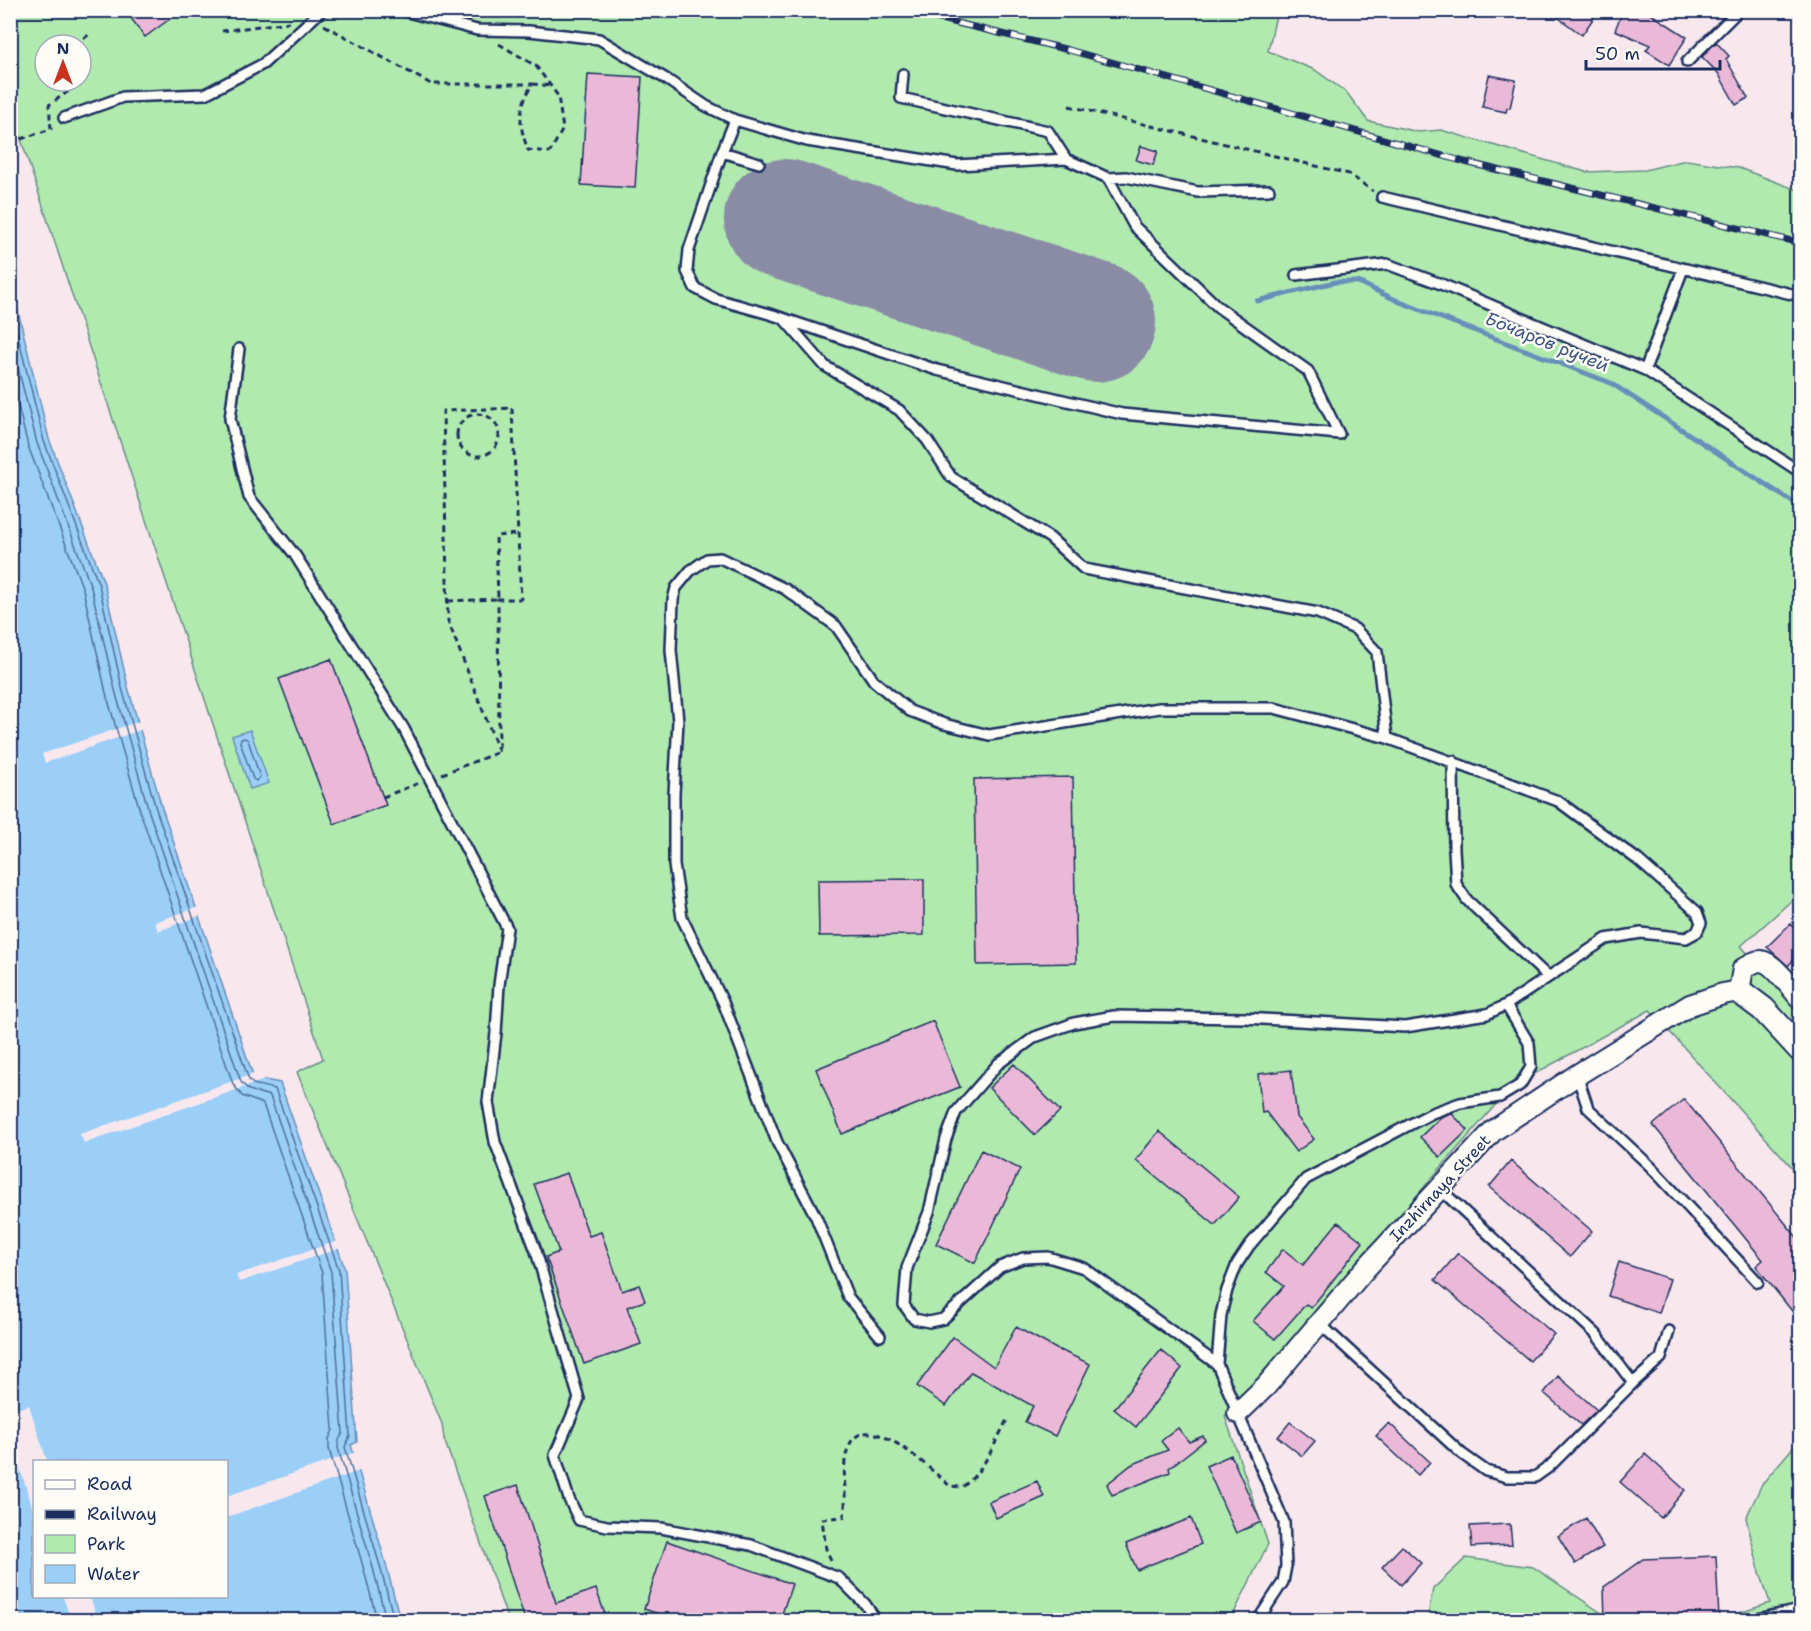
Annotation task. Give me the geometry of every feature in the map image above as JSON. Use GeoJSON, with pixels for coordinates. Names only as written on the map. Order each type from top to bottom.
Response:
{"type":"FeatureCollection","features":[{"type":"Feature","properties":{"kind":"street"},"geometry":{"type":"LineString","coordinates":[[1800,998],[1769,964],[1760,961],[1751,963],[1743,969],[1739,991],[1763,1009],[1800,1050]]}},
{"type":"Feature","properties":{"kind":"street","name":"Inzhirnaya Street"},"geometry":{"type":"LineString","coordinates":[[1238,1413],[1266,1386],[1365,1269],[1493,1131],[1577,1075],[1690,1005],[1739,991]]}},
{"type":"Feature","properties":{"kind":"lane"},"geometry":{"type":"LineString","coordinates":[[64,118],[123,97],[206,94],[263,64],[312,15],[322,10]]}},
{"type":"Feature","properties":{"kind":"lane"},"geometry":{"type":"LineString","coordinates":[[400,10],[477,30],[530,31],[599,39],[706,106],[735,120],[807,141],[957,165],[1066,159],[1108,178],[1126,177],[1198,192],[1269,190]]}},
{"type":"Feature","properties":{"kind":"lane"},"geometry":{"type":"LineString","coordinates":[[1688,62],[1739,10]]}},
{"type":"Feature","properties":{"kind":"lane"},"geometry":{"type":"LineString","coordinates":[[903,74],[901,98],[1048,131],[1066,159]]}},
{"type":"Feature","properties":{"kind":"lane"},"geometry":{"type":"LineString","coordinates":[[735,120],[689,250],[687,271],[695,288],[716,299],[784,318],[937,370],[1122,414],[1339,434],[1308,371],[1218,307],[1134,226],[1108,178]]}},
{"type":"Feature","properties":{"kind":"lane"},"geometry":{"type":"LineString","coordinates":[[722,152],[759,163]]}},
{"type":"Feature","properties":{"kind":"lane"},"geometry":{"type":"LineString","coordinates":[[1382,197],[1800,296]]}},
{"type":"Feature","properties":{"kind":"lane"},"geometry":{"type":"LineString","coordinates":[[1296,275],[1387,264],[1441,284],[1645,370],[1800,472]]}},
{"type":"Feature","properties":{"kind":"lane"},"geometry":{"type":"LineString","coordinates":[[1645,370],[1683,268]]}},
{"type":"Feature","properties":{"kind":"lane"},"geometry":{"type":"LineString","coordinates":[[784,318],[825,366],[899,410],[927,440],[951,477],[1050,538],[1084,569],[1318,613],[1355,629],[1377,652],[1387,738]]}},
{"type":"Feature","properties":{"kind":"lane"},"geometry":{"type":"LineString","coordinates":[[240,349],[230,419],[249,497],[295,555],[404,729],[507,928],[488,1102],[495,1142],[536,1251],[579,1399],[555,1455],[579,1520],[607,1526],[662,1528],[751,1545],[839,1578],[865,1604],[876,1620]]}},
{"type":"Feature","properties":{"kind":"lane"},"geometry":{"type":"LineString","coordinates":[[880,1336],[848,1297],[816,1217],[777,1142],[723,1002],[682,918],[674,865],[674,794],[678,721],[672,640],[673,600],[676,588],[690,570],[707,559],[720,558],[785,590],[836,626],[874,681],[910,711],[944,724],[989,735],[1158,708],[1274,708],[1387,738],[1558,801],[1638,860],[1697,912],[1701,923],[1697,932],[1686,938],[1641,933],[1606,939],[1506,1005],[1487,1014],[1406,1027],[1245,1018],[1114,1016],[1074,1023],[1035,1038],[998,1064],[956,1112],[946,1139],[929,1212],[907,1268],[904,1305],[914,1319],[929,1322],[943,1319],[1000,1267],[1023,1258],[1048,1257],[1084,1268],[1218,1364]]}},
{"type":"Feature","properties":{"kind":"lane"},"geometry":{"type":"LineString","coordinates":[[1453,761],[1456,884],[1467,900],[1548,977]]}},
{"type":"Feature","properties":{"kind":"lane"},"geometry":{"type":"LineString","coordinates":[[1258,1620],[1283,1582],[1286,1566],[1284,1522],[1218,1364],[1221,1315],[1237,1264],[1249,1246],[1306,1179],[1432,1113],[1460,1103],[1500,1097],[1520,1085],[1530,1067],[1529,1043],[1506,1005]]}},
{"type":"Feature","properties":{"kind":"lane"},"geometry":{"type":"LineString","coordinates":[[1577,1075],[1588,1108],[1650,1166],[1758,1282]]}},
{"type":"Feature","properties":{"kind":"lane"},"geometry":{"type":"LineString","coordinates":[[1440,1189],[1596,1334],[1633,1383]]}},
{"type":"Feature","properties":{"kind":"lane"},"geometry":{"type":"LineString","coordinates":[[1318,1322],[1462,1454],[1486,1471],[1507,1477],[1535,1477],[1542,1472],[1661,1358],[1668,1331]]}},
{"type":"Feature","properties":{"kind":"lane"},"geometry":{"type":"LineString","coordinates":[[1753,1620],[1800,1610]]}},
{"type":"Feature","properties":{"kind":"path"},"geometry":{"type":"LineString","coordinates":[[222,31],[312,15],[431,84],[550,86]]}},
{"type":"Feature","properties":{"kind":"path"},"geometry":{"type":"LineString","coordinates":[[477,30],[536,66],[558,96],[563,129],[550,152],[528,150],[520,129],[523,100],[532,84]]}},
{"type":"Feature","properties":{"kind":"path"},"geometry":{"type":"LineString","coordinates":[[21,139],[51,129],[49,105],[66,93]]}},
{"type":"Feature","properties":{"kind":"path"},"geometry":{"type":"LineString","coordinates":[[1069,106],[1349,174],[1382,197]]}},
{"type":"Feature","properties":{"kind":"path"},"geometry":{"type":"LineString","coordinates":[[448,601],[498,599],[521,599],[512,408],[478,412],[443,411],[448,621],[499,752],[498,599],[496,536],[517,534]]}},
{"type":"Feature","properties":{"kind":"path"},"geometry":{"type":"LineString","coordinates":[[478,412],[493,420],[500,435],[493,451],[478,457],[462,451],[456,435],[462,420],[478,412]]}},
{"type":"Feature","properties":{"kind":"path"},"geometry":{"type":"LineString","coordinates":[[839,1578],[826,1549],[822,1519],[844,1517],[846,1461],[851,1440],[861,1432],[876,1432],[892,1440],[950,1485],[962,1487],[972,1480],[981,1468],[1008,1418]]}},
{"type":"Feature","properties":{"kind":"green space"},"geometry":{"type":"Polygon","coordinates":[[[10,11],[1277,11],[1268,51],[1315,70],[1347,93],[1368,121],[1419,132],[1441,130],[1586,172],[1645,170],[1686,160],[1739,168],[1800,191],[1800,893],[1741,946],[1800,1013],[1800,1176],[1650,1010],[1511,1087],[1225,1416],[1268,1544],[1235,1611],[1234,1620],[508,1620],[444,1439],[442,1424],[297,1072],[323,1059],[11,109],[10,11]]]}},
{"type":"Feature","properties":{"kind":"green space"},"geometry":{"type":"Polygon","coordinates":[[[1800,1344],[1800,1620],[1427,1620],[1433,1589],[1466,1558],[1533,1567],[1609,1618],[1724,1618],[1770,1603],[1746,1518],[1762,1484],[1795,1445],[1800,1344]]]}},
{"type":"Feature","properties":{"kind":"water"},"geometry":{"type":"Polygon","coordinates":[[[10,278],[49,439],[104,583],[128,687],[162,808],[254,1078],[280,1083],[345,1269],[357,1442],[351,1445],[400,1620],[11,1620],[10,278]]]}},
{"type":"Feature","properties":{"kind":"water"},"geometry":{"type":"Polygon","coordinates":[[[250,730],[269,783],[250,789],[232,736],[250,730]]]}},
{"type":"Feature","properties":{"kind":"pier"},"geometry":{"type":"Polygon","coordinates":[[[140,721],[143,729],[45,763],[42,754],[140,721]]]}},
{"type":"Feature","properties":{"kind":"pier"},"geometry":{"type":"Polygon","coordinates":[[[199,907],[202,915],[158,931],[155,922],[199,907]]]}},
{"type":"Feature","properties":{"kind":"pier"},"geometry":{"type":"Polygon","coordinates":[[[256,1073],[270,1078],[84,1143],[80,1134],[256,1073]]]}},
{"type":"Feature","properties":{"kind":"pier"},"geometry":{"type":"Polygon","coordinates":[[[338,1241],[341,1248],[239,1282],[236,1275],[338,1241]]]}},
{"type":"Feature","properties":{"kind":"pier"},"geometry":{"type":"Polygon","coordinates":[[[29,1405],[47,1460],[33,1460],[33,1509],[11,1440],[11,1411],[29,1405]]]}},
{"type":"Feature","properties":{"kind":"pier"},"geometry":{"type":"Polygon","coordinates":[[[356,1452],[362,1470],[228,1517],[228,1496],[356,1452]]]}},
{"type":"Feature","properties":{"kind":"pier"},"geometry":{"type":"Polygon","coordinates":[[[63,1598],[90,1598],[98,1620],[71,1620],[63,1598]]]}},
{"type":"Feature","properties":{"kind":"building"},"geometry":{"type":"Polygon","coordinates":[[[125,10],[182,10],[145,37],[125,10]]]}},
{"type":"Feature","properties":{"kind":"building"},"geometry":{"type":"Polygon","coordinates":[[[1548,10],[1599,10],[1582,35],[1548,10]]]}},
{"type":"Feature","properties":{"kind":"building"},"geometry":{"type":"Polygon","coordinates":[[[1623,10],[1645,10],[1687,37],[1669,65],[1646,50],[1650,45],[1615,30],[1623,10]]]}},
{"type":"Feature","properties":{"kind":"building"},"geometry":{"type":"Polygon","coordinates":[[[1716,42],[1729,56],[1726,59],[1748,98],[1736,105],[1718,73],[1702,57],[1716,42]]]}},
{"type":"Feature","properties":{"kind":"building"},"geometry":{"type":"Polygon","coordinates":[[[588,74],[642,77],[635,188],[581,185],[588,74]]]}},
{"type":"Feature","properties":{"kind":"building"},"geometry":{"type":"Polygon","coordinates":[[[1489,75],[1516,80],[1510,108],[1507,108],[1506,112],[1482,107],[1489,75]]]}},
{"type":"Feature","properties":{"kind":"building"},"geometry":{"type":"Polygon","coordinates":[[[1141,146],[1158,151],[1153,165],[1136,160],[1141,146]]]}},
{"type":"Feature","properties":{"kind":"building"},"geometry":{"type":"Polygon","coordinates":[[[331,659],[386,805],[334,824],[279,679],[331,659]]]}},
{"type":"Feature","properties":{"kind":"building"},"geometry":{"type":"Polygon","coordinates":[[[1073,777],[1076,963],[977,965],[974,779],[1073,777]]]}},
{"type":"Feature","properties":{"kind":"building"},"geometry":{"type":"Polygon","coordinates":[[[924,879],[924,935],[819,936],[818,880],[924,879]]]}},
{"type":"Feature","properties":{"kind":"building"},"geometry":{"type":"Polygon","coordinates":[[[1790,924],[1800,934],[1800,952],[1788,966],[1767,947],[1790,924]]]}},
{"type":"Feature","properties":{"kind":"building"},"geometry":{"type":"Polygon","coordinates":[[[933,1021],[960,1087],[842,1134],[816,1069],[933,1021]]]}},
{"type":"Feature","properties":{"kind":"building"},"geometry":{"type":"Polygon","coordinates":[[[1014,1064],[1060,1111],[1035,1135],[989,1088],[1014,1064]]]}},
{"type":"Feature","properties":{"kind":"building"},"geometry":{"type":"Polygon","coordinates":[[[1291,1070],[1297,1117],[1314,1139],[1296,1152],[1266,1112],[1262,1113],[1258,1074],[1291,1070]]]}},
{"type":"Feature","properties":{"kind":"building"},"geometry":{"type":"Polygon","coordinates":[[[1684,1099],[1800,1241],[1800,1321],[1756,1266],[1763,1260],[1653,1125],[1684,1099]]]}},
{"type":"Feature","properties":{"kind":"building"},"geometry":{"type":"Polygon","coordinates":[[[1451,1113],[1468,1130],[1440,1157],[1420,1137],[1441,1117],[1451,1113]]]}},
{"type":"Feature","properties":{"kind":"building"},"geometry":{"type":"Polygon","coordinates":[[[1159,1131],[1239,1197],[1215,1225],[1136,1160],[1159,1131]]]}},
{"type":"Feature","properties":{"kind":"building"},"geometry":{"type":"Polygon","coordinates":[[[981,1150],[1020,1169],[975,1263],[936,1244],[981,1150]]]}},
{"type":"Feature","properties":{"kind":"building"},"geometry":{"type":"Polygon","coordinates":[[[1511,1161],[1592,1231],[1570,1257],[1489,1187],[1511,1161]]]}},
{"type":"Feature","properties":{"kind":"building"},"geometry":{"type":"Polygon","coordinates":[[[567,1173],[589,1236],[601,1232],[622,1291],[639,1285],[645,1301],[627,1307],[641,1344],[584,1364],[546,1257],[559,1252],[534,1184],[567,1173]]]}},
{"type":"Feature","properties":{"kind":"building"},"geometry":{"type":"Polygon","coordinates":[[[1338,1222],[1363,1242],[1311,1308],[1306,1304],[1275,1339],[1253,1321],[1284,1286],[1266,1272],[1283,1249],[1303,1265],[1338,1222]]]}},
{"type":"Feature","properties":{"kind":"building"},"geometry":{"type":"Polygon","coordinates":[[[1458,1253],[1554,1334],[1530,1361],[1435,1280],[1458,1253]]]}},
{"type":"Feature","properties":{"kind":"building"},"geometry":{"type":"Polygon","coordinates":[[[1619,1262],[1670,1279],[1659,1313],[1608,1296],[1619,1262]]]}},
{"type":"Feature","properties":{"kind":"building"},"geometry":{"type":"Polygon","coordinates":[[[1016,1327],[1090,1364],[1055,1436],[1025,1422],[1033,1406],[971,1372],[946,1406],[917,1386],[953,1337],[994,1367],[1016,1327]]]}},
{"type":"Feature","properties":{"kind":"building"},"geometry":{"type":"Polygon","coordinates":[[[1161,1350],[1182,1368],[1136,1427],[1114,1409],[1161,1350]]]}},
{"type":"Feature","properties":{"kind":"building"},"geometry":{"type":"Polygon","coordinates":[[[1558,1376],[1597,1410],[1581,1425],[1544,1393],[1558,1376]]]}},
{"type":"Feature","properties":{"kind":"building"},"geometry":{"type":"Polygon","coordinates":[[[1290,1422],[1315,1441],[1302,1456],[1278,1437],[1290,1422]]]}},
{"type":"Feature","properties":{"kind":"building"},"geometry":{"type":"Polygon","coordinates":[[[1389,1423],[1430,1462],[1418,1475],[1376,1436],[1389,1423]]]}},
{"type":"Feature","properties":{"kind":"building"},"geometry":{"type":"Polygon","coordinates":[[[1178,1428],[1189,1442],[1203,1436],[1205,1440],[1169,1468],[1170,1472],[1112,1495],[1107,1484],[1131,1465],[1168,1450],[1161,1441],[1178,1428]]]}},
{"type":"Feature","properties":{"kind":"building"},"geometry":{"type":"Polygon","coordinates":[[[1645,1454],[1685,1490],[1661,1518],[1620,1482],[1645,1454]]]}},
{"type":"Feature","properties":{"kind":"building"},"geometry":{"type":"Polygon","coordinates":[[[1231,1455],[1261,1522],[1236,1533],[1206,1466],[1231,1455]]]}},
{"type":"Feature","properties":{"kind":"building"},"geometry":{"type":"Polygon","coordinates":[[[1037,1481],[1044,1497],[996,1518],[989,1502],[1037,1481]]]}},
{"type":"Feature","properties":{"kind":"building"},"geometry":{"type":"Polygon","coordinates":[[[518,1485],[556,1603],[596,1589],[607,1620],[525,1620],[485,1496],[518,1485]]]}},
{"type":"Feature","properties":{"kind":"building"},"geometry":{"type":"Polygon","coordinates":[[[1191,1518],[1201,1544],[1137,1570],[1126,1544],[1191,1518]]]}},
{"type":"Feature","properties":{"kind":"building"},"geometry":{"type":"Polygon","coordinates":[[[1586,1518],[1603,1547],[1575,1564],[1558,1536],[1586,1518]]]}},
{"type":"Feature","properties":{"kind":"building"},"geometry":{"type":"Polygon","coordinates":[[[1510,1524],[1512,1545],[1472,1547],[1470,1526],[1510,1524]]]}},
{"type":"Feature","properties":{"kind":"building"},"geometry":{"type":"Polygon","coordinates":[[[667,1541],[792,1584],[780,1620],[677,1620],[644,1609],[667,1541]]]}},
{"type":"Feature","properties":{"kind":"building"},"geometry":{"type":"Polygon","coordinates":[[[1402,1546],[1421,1563],[1401,1585],[1382,1567],[1402,1546]]]}},
{"type":"Feature","properties":{"kind":"building"},"geometry":{"type":"Polygon","coordinates":[[[1716,1556],[1719,1620],[1605,1620],[1604,1587],[1643,1559],[1716,1556]]]}},
{"type":"Feature","properties":{"kind":"waterway","name":"Бочаров ручей"},"geometry":{"type":"LineString","coordinates":[[1257,301],[1335,282],[1358,282],[1400,302],[1611,383],[1800,507]]}},
{"type":"Feature","properties":{"kind":"runway"},"geometry":{"type":"LineString","coordinates":[[784,219],[1096,322]]}},
{"type":"Feature","properties":{"kind":"railway"},"geometry":{"type":"LineString","coordinates":[[903,10],[1069,50],[1465,162],[1800,243]]}}]}
